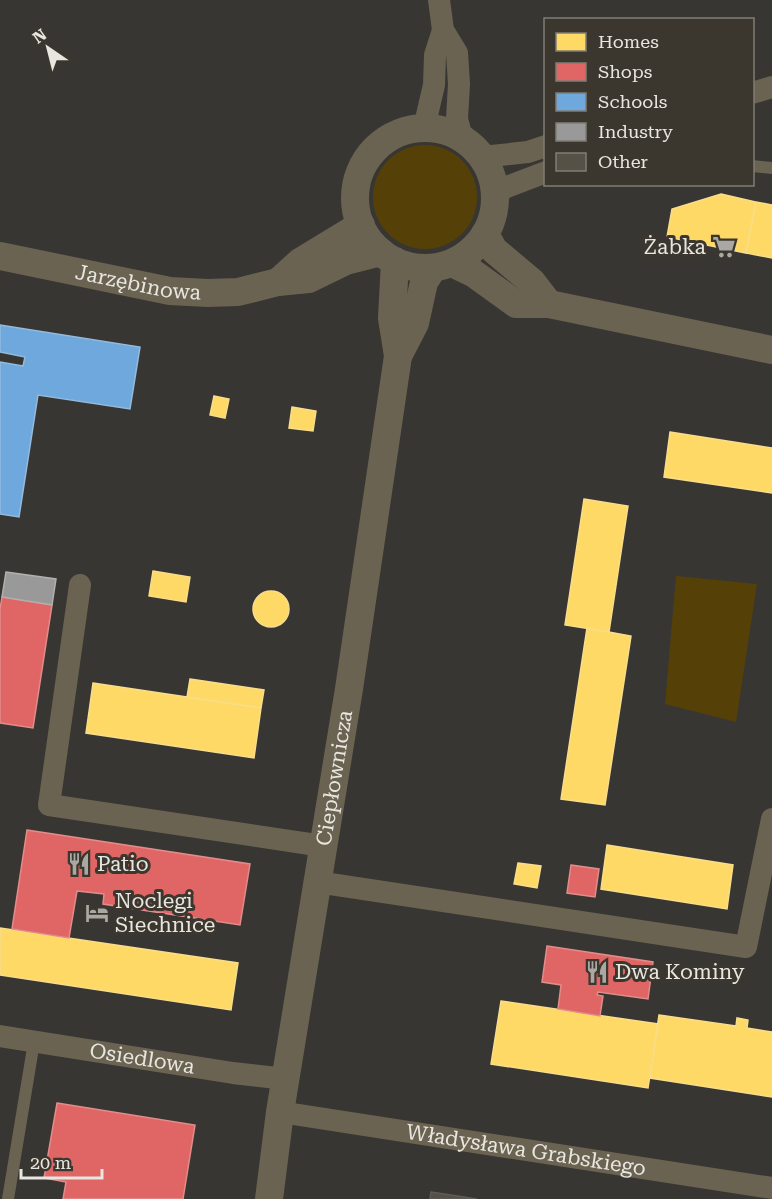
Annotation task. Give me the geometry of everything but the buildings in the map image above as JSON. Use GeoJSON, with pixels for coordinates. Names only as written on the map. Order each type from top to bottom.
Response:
{"type":"FeatureCollection","features":[{"type":"Feature","properties":{"kind":"street"},"geometry":{"type":"LineString","coordinates":[[439,0],[443,30],[457,52],[458,119],[462,138]]}},
{"type":"Feature","properties":{"kind":"street"},"geometry":{"type":"LineString","coordinates":[[424,128],[434,85],[435,55],[443,30]]}},
{"type":"Feature","properties":{"kind":"street"},"geometry":{"type":"LineString","coordinates":[[754,93],[772,87]]}},
{"type":"Feature","properties":{"kind":"street"},"geometry":{"type":"LineString","coordinates":[[424,128],[443,130],[462,138],[483,158],[492,177],[495,198],[493,217],[485,234],[471,251],[443,265],[420,268],[388,257],[369,240],[361,225],[355,203],[358,181],[367,160],[382,144],[401,133],[424,128]]}},
{"type":"Feature","properties":{"kind":"street"},"geometry":{"type":"LineString","coordinates":[[483,158],[528,152],[544,147]]}},
{"type":"Feature","properties":{"kind":"street"},"geometry":{"type":"LineString","coordinates":[[495,198],[504,188],[544,173]]}},
{"type":"Feature","properties":{"kind":"street","name":"Jarzębinowa"},"geometry":{"type":"LineString","coordinates":[[278,282],[300,262],[361,225]]}},
{"type":"Feature","properties":{"kind":"street"},"geometry":{"type":"LineString","coordinates":[[485,234],[494,250],[532,282],[549,304]]}},
{"type":"Feature","properties":{"kind":"street","name":"Jarzębinowa"},"geometry":{"type":"LineString","coordinates":[[0,256],[170,291],[238,292],[278,282],[309,279],[346,261],[388,257]]}},
{"type":"Feature","properties":{"kind":"street","name":"Ciepłownicza"},"geometry":{"type":"LineString","coordinates":[[269,1199],[280,1112],[365,580],[398,356],[392,318],[388,257]]}},
{"type":"Feature","properties":{"kind":"street"},"geometry":{"type":"LineString","coordinates":[[443,265],[473,273],[516,304],[549,304],[772,350]]}},
{"type":"Feature","properties":{"kind":"street","name":"Ciepłownicza"},"geometry":{"type":"LineString","coordinates":[[398,356],[415,323],[424,282],[443,265]]}},
{"type":"Feature","properties":{"kind":"street"},"geometry":{"type":"LineString","coordinates":[[80,585],[49,805],[323,846]]}},
{"type":"Feature","properties":{"kind":"street"},"geometry":{"type":"LineString","coordinates":[[317,882],[746,947],[772,819]]}},
{"type":"Feature","properties":{"kind":"street","name":"Osiedlowa"},"geometry":{"type":"LineString","coordinates":[[0,1036],[233,1073],[286,1079]]}},
{"type":"Feature","properties":{"kind":"street","name":"Władysława Grabskiego"},"geometry":{"type":"LineString","coordinates":[[280,1112],[772,1188]]}},
{"type":"Feature","properties":{"kind":"lane"},"geometry":{"type":"LineString","coordinates":[[754,166],[772,168]]}},
{"type":"Feature","properties":{"kind":"lane"},"geometry":{"type":"LineString","coordinates":[[8,1199],[34,1042]]}},
{"type":"Feature","properties":{"kind":"shaded area"},"geometry":{"type":"Polygon","coordinates":[[[425,145],[445,149],[462,160],[473,177],[477,197],[473,217],[462,234],[445,245],[425,249],[405,245],[388,234],[377,217],[373,197],[377,177],[388,160],[405,149],[425,145]]]}},
{"type":"Feature","properties":{"kind":"shaded area"},"geometry":{"type":"Polygon","coordinates":[[[676,576],[757,584],[736,722],[665,704],[676,576]]]}},
{"type":"Feature","properties":{"kind":"place","name":"Żabka"},"geometry":{"type":"Point","coordinates":[724,247]}},
{"type":"Feature","properties":{"kind":"place","name":"Patio"},"geometry":{"type":"Point","coordinates":[79,864]}},
{"type":"Feature","properties":{"kind":"place","name":"Noclegi Siechnice"},"geometry":{"type":"Point","coordinates":[97,913]}},
{"type":"Feature","properties":{"kind":"place","name":"Dwa Kominy"},"geometry":{"type":"Point","coordinates":[597,972]}}]}
